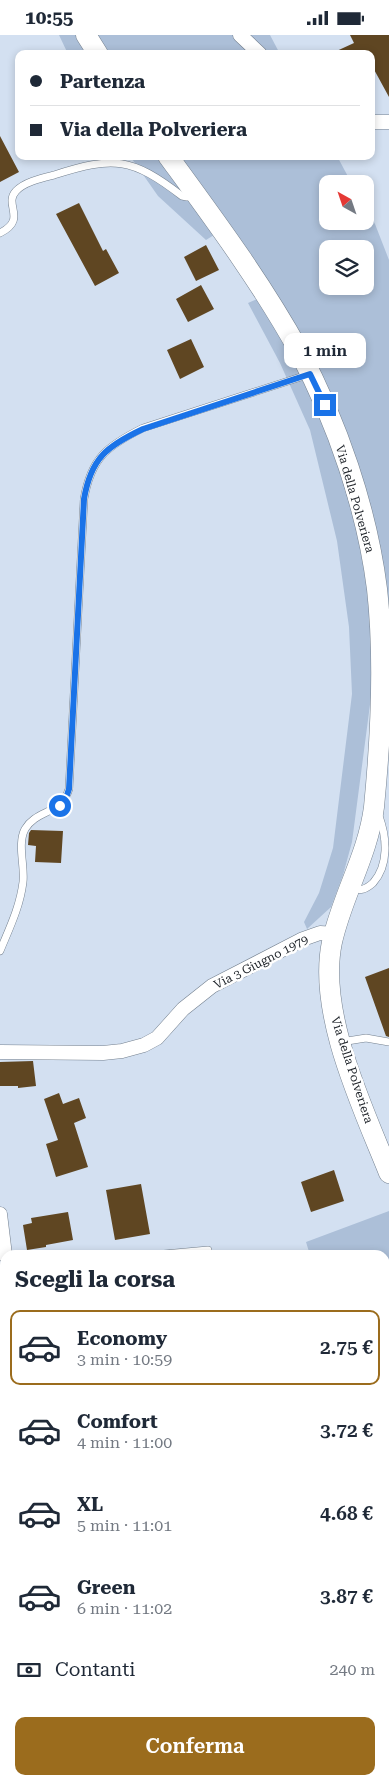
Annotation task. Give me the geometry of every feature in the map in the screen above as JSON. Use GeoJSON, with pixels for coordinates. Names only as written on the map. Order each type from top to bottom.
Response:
{"type":"FeatureCollection","features":[{"type":"Feature","properties":{"kind":"main road"},"geometry":{"type":"LineString","coordinates":[[86,35],[95,50]]}},
{"type":"Feature","properties":{"kind":"main road","name":"Via della Polveriera"},"geometry":{"type":"LineString","coordinates":[[171,160],[258,282],[290,335],[310,374],[340,443],[370,545],[377,589],[386,721],[383,757],[365,849],[335,933],[329,962],[332,1009],[341,1042],[357,1091],[389,1173]]}},
{"type":"Feature","properties":{"kind":"street"},"geometry":{"type":"LineString","coordinates":[[240,35],[256,50]]}},
{"type":"Feature","properties":{"kind":"street"},"geometry":{"type":"LineString","coordinates":[[375,122],[389,122]]}},
{"type":"Feature","properties":{"kind":"street","name":"Via 3 Giugno 1979"},"geometry":{"type":"LineString","coordinates":[[0,1052],[103,1053],[122,1051],[144,1045],[156,1038],[183,1009],[212,986],[303,939],[320,933],[335,933]]}},
{"type":"Feature","properties":{"kind":"street"},"geometry":{"type":"LineString","coordinates":[[0,1214],[4,1250]]}},
{"type":"Feature","properties":{"kind":"lane"},"geometry":{"type":"LineString","coordinates":[[0,233],[14,222],[12,199],[18,189],[37,180],[95,164],[109,162],[129,164],[152,175],[182,196],[187,197],[195,193]]}},
{"type":"Feature","properties":{"kind":"lane"},"geometry":{"type":"LineString","coordinates":[[0,951],[16,912],[21,893],[24,872],[22,842],[25,829],[35,819],[60,806],[69,789],[84,499],[93,467],[118,442],[143,429],[310,374]]}},
{"type":"Feature","properties":{"kind":"lane"},"geometry":{"type":"LineString","coordinates":[[341,1042],[366,1038],[389,1042]]}},
{"type":"Feature","properties":{"kind":"shaded area"},"geometry":{"type":"Polygon","coordinates":[[[59,35],[270,35],[278,50],[66,50],[59,35]]]}},
{"type":"Feature","properties":{"kind":"shaded area"},"geometry":{"type":"Polygon","coordinates":[[[133,160],[339,160],[347,175],[319,175],[319,230],[374,230],[374,222],[389,260],[389,698],[371,697],[352,842],[343,875],[331,907],[307,929],[304,922],[319,893],[333,848],[352,694],[349,627],[337,541],[310,430],[280,363],[248,303],[257,299],[214,235],[206,240],[158,196],[133,160]]]}},
{"type":"Feature","properties":{"kind":"shaded area"},"geometry":{"type":"Polygon","coordinates":[[[389,1211],[389,1250],[308,1250],[306,1242],[389,1211]]]}},
{"type":"Feature","properties":{"kind":"building"},"geometry":{"type":"Polygon","coordinates":[[[350,35],[389,35],[389,97],[375,71],[375,50],[339,50],[354,43],[350,35]]]}},
{"type":"Feature","properties":{"kind":"building"},"geometry":{"type":"Polygon","coordinates":[[[0,136],[19,172],[0,182],[0,136]]]}},
{"type":"Feature","properties":{"kind":"building"},"geometry":{"type":"Polygon","coordinates":[[[79,203],[103,251],[106,249],[119,273],[95,286],[56,214],[79,203]]]}},
{"type":"Feature","properties":{"kind":"building"},"geometry":{"type":"Polygon","coordinates":[[[206,245],[219,270],[196,281],[184,257],[206,245]]]}},
{"type":"Feature","properties":{"kind":"building"},"geometry":{"type":"Polygon","coordinates":[[[201,285],[214,309],[188,322],[176,299],[201,285]]]}},
{"type":"Feature","properties":{"kind":"building"},"geometry":{"type":"Polygon","coordinates":[[[191,339],[204,367],[180,379],[167,350],[191,339]]]}},
{"type":"Feature","properties":{"kind":"building"},"geometry":{"type":"Polygon","coordinates":[[[31,830],[63,831],[61,863],[35,862],[36,846],[28,845],[31,830]]]}},
{"type":"Feature","properties":{"kind":"building"},"geometry":{"type":"Polygon","coordinates":[[[389,968],[389,1037],[386,1036],[365,977],[389,968]]]}},
{"type":"Feature","properties":{"kind":"building"},"geometry":{"type":"Polygon","coordinates":[[[33,1061],[36,1086],[18,1088],[18,1086],[0,1086],[0,1062],[33,1061]]]}},
{"type":"Feature","properties":{"kind":"building"},"geometry":{"type":"Polygon","coordinates":[[[59,1093],[63,1104],[79,1098],[86,1118],[74,1123],[88,1167],[56,1177],[46,1144],[58,1140],[44,1099],[59,1093]]]}},
{"type":"Feature","properties":{"kind":"building"},"geometry":{"type":"Polygon","coordinates":[[[334,1170],[344,1201],[311,1212],[301,1182],[334,1170]]]}},
{"type":"Feature","properties":{"kind":"building"},"geometry":{"type":"Polygon","coordinates":[[[141,1184],[150,1234],[115,1240],[106,1190],[141,1184]]]}},
{"type":"Feature","properties":{"kind":"building"},"geometry":{"type":"Polygon","coordinates":[[[68,1212],[73,1240],[27,1250],[23,1225],[32,1223],[31,1218],[68,1212]]]}},
{"type":"Feature","properties":{"kind":"route"},"geometry":{"type":"LineString","coordinates":[[60,806],[69,789],[84,499],[89,475],[93,467],[118,442],[143,429],[310,374],[325,405]]}}]}
